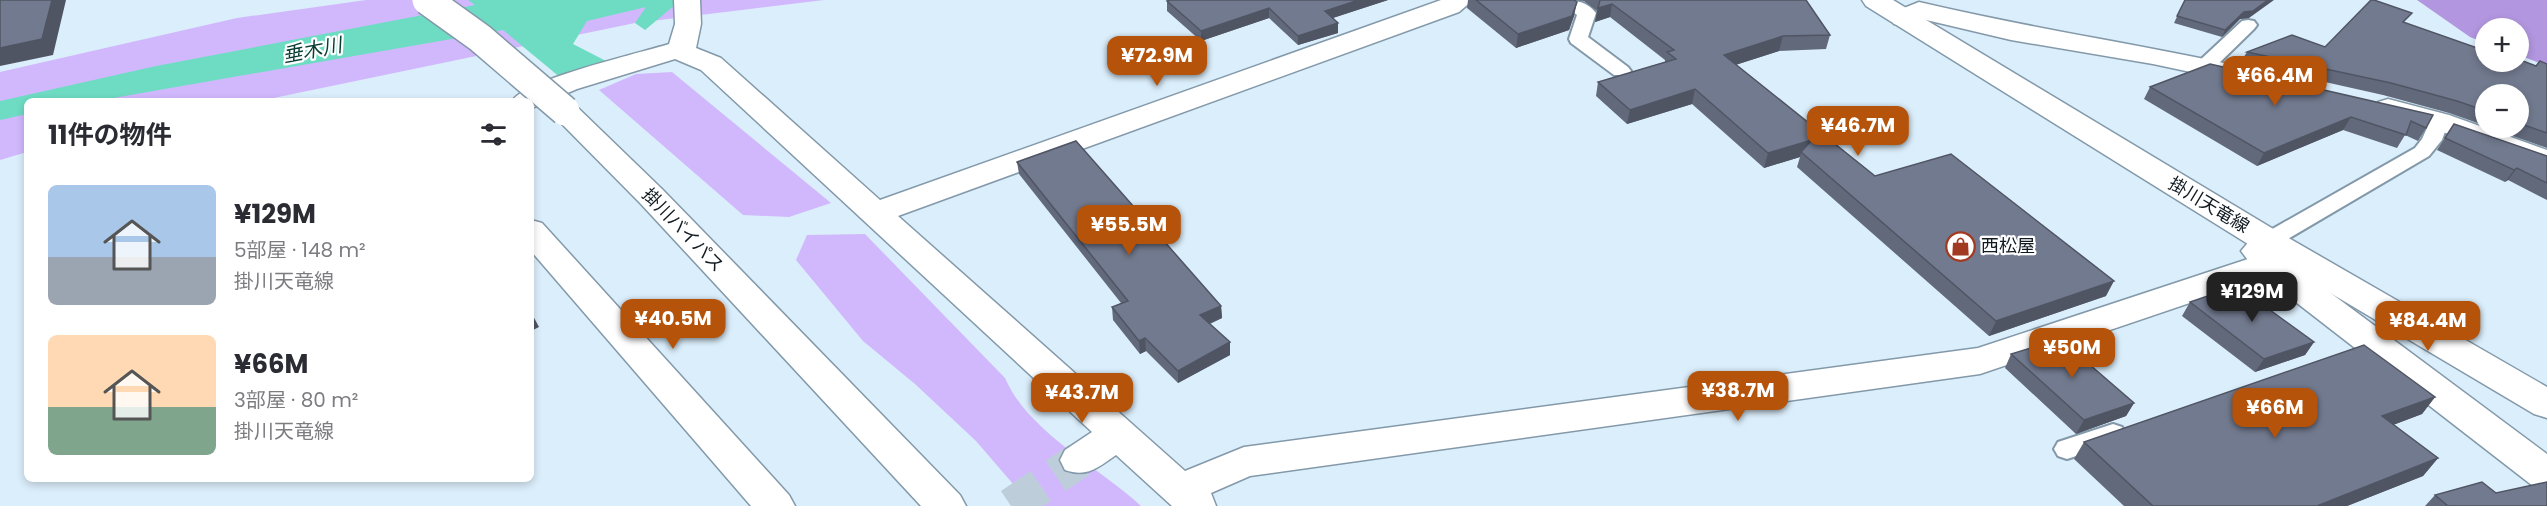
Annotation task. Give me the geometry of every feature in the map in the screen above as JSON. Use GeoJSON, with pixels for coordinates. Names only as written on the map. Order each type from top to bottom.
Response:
{"type":"FeatureCollection","features":[{"type":"Feature","properties":{"kind":"main road","name":"掛川バイパス"},"geometry":{"type":"LineString","coordinates":[[427,0],[480,38],[565,111],[651,196],[946,506]]}},
{"type":"Feature","properties":{"kind":"main road"},"geometry":{"type":"LineString","coordinates":[[874,213],[1450,6],[1460,0]]}},
{"type":"Feature","properties":{"kind":"main road","name":"掛川天竜線"},"geometry":{"type":"LineString","coordinates":[[1875,0],[2268,252],[2547,404]]}},
{"type":"Feature","properties":{"kind":"main road"},"geometry":{"type":"LineString","coordinates":[[1903,18],[1919,10],[2011,32],[2273,82]]}},
{"type":"Feature","properties":{"kind":"main road"},"geometry":{"type":"LineString","coordinates":[[685,24],[681,52],[711,64],[1189,498],[1244,462],[1980,361],[2268,252],[2361,348],[2547,475]]}},
{"type":"Feature","properties":{"kind":"main road"},"geometry":{"type":"LineString","coordinates":[[532,98],[567,83],[685,24]]}},
{"type":"Feature","properties":{"kind":"main road"},"geometry":{"type":"LineString","coordinates":[[2364,101],[2439,121],[2547,160]]}},
{"type":"Feature","properties":{"kind":"main road"},"geometry":{"type":"LineString","coordinates":[[534,233],[775,506]]}},
{"type":"Feature","properties":{"kind":"main road"},"geometry":{"type":"LineString","coordinates":[[1079,460],[1117,435]]}},
{"type":"Feature","properties":{"kind":"lane"},"geometry":{"type":"LineString","coordinates":[[1566,0],[1587,13],[1578,39],[1621,71]]}},
{"type":"Feature","properties":{"kind":"lane"},"geometry":{"type":"LineString","coordinates":[[2204,67],[2248,25]]}},
{"type":"Feature","properties":{"kind":"lane"},"geometry":{"type":"LineString","coordinates":[[2268,252],[2422,152],[2432,140],[2439,121]]}},
{"type":"Feature","properties":{"kind":"lane"},"geometry":{"type":"LineString","coordinates":[[2067,450],[2135,426]]}},
{"type":"Feature","properties":{"kind":"shaded area"},"geometry":{"type":"Polygon","coordinates":[[[366,0],[824,0],[635,23],[274,98],[24,98],[24,153],[0,160],[0,72],[237,18],[366,0]]]}},
{"type":"Feature","properties":{"kind":"shaded area"},"geometry":{"type":"Polygon","coordinates":[[[2417,0],[2547,0],[2547,66],[2529,59],[2529,18],[2475,18],[2475,39],[2417,0]]]}},
{"type":"Feature","properties":{"kind":"shaded area"},"geometry":{"type":"Polygon","coordinates":[[[672,72],[831,203],[789,217],[743,215],[599,90],[636,74],[672,72]]]}},
{"type":"Feature","properties":{"kind":"shaded area"},"geometry":{"type":"Polygon","coordinates":[[[865,234],[1005,378],[1030,415],[1047,432],[1141,506],[1032,506],[976,441],[915,384],[863,341],[796,260],[807,235],[865,234]]]}},
{"type":"Feature","properties":{"kind":"water","name":"垂木川"},"geometry":{"type":"Polygon","coordinates":[[[468,0],[681,0],[645,30],[635,23],[646,7],[587,21],[573,44],[608,62],[567,83],[503,30],[113,98],[24,98],[24,115],[0,120],[0,101],[156,66],[475,5],[468,0]]]}},
{"type":"Feature","properties":{"kind":"building"},"geometry":{"type":"Polygon","coordinates":[[[0,0],[52,0],[42,39],[0,48],[0,0]]]}},
{"type":"Feature","properties":{"kind":"building"},"geometry":{"type":"Polygon","coordinates":[[[1359,0],[1325,11],[1338,23],[1298,36],[1269,8],[1201,31],[1167,1],[1359,0]]]}},
{"type":"Feature","properties":{"kind":"building"},"geometry":{"type":"Polygon","coordinates":[[[1476,0],[1574,0],[1577,2],[1572,16],[1518,34],[1476,0]]]}},
{"type":"Feature","properties":{"kind":"building"},"geometry":{"type":"Polygon","coordinates":[[[1600,0],[1806,0],[1830,35],[1783,36],[1724,55],[1875,176],[1951,154],[2114,281],[1996,321],[1801,152],[1812,140],[1768,153],[1695,89],[1630,110],[1598,82],[1676,59],[1667,52],[1674,50],[1612,4],[1598,8],[1600,0]]]}},
{"type":"Feature","properties":{"kind":"building"},"geometry":{"type":"Polygon","coordinates":[[[2185,0],[2268,0],[2253,11],[2244,12],[2225,30],[2177,16],[2185,0]]]}},
{"type":"Feature","properties":{"kind":"building"},"geometry":{"type":"Polygon","coordinates":[[[2371,0],[2374,0],[2412,13],[2403,22],[2475,47],[2475,72],[2529,72],[2529,63],[2536,66],[2540,61],[2547,64],[2547,133],[2529,127],[2529,84],[2475,84],[2475,107],[2391,83],[2247,52],[2292,35],[2325,47],[2371,0]]]}},
{"type":"Feature","properties":{"kind":"building"},"geometry":{"type":"Polygon","coordinates":[[[2210,64],[2433,115],[2426,128],[2411,121],[2406,135],[2351,117],[2264,153],[2150,87],[2210,64]]]}},
{"type":"Feature","properties":{"kind":"building"},"geometry":{"type":"Polygon","coordinates":[[[2454,124],[2475,131],[2475,138],[2495,138],[2547,156],[2547,183],[2517,168],[2514,170],[2445,138],[2454,124]]]}},
{"type":"Feature","properties":{"kind":"building"},"geometry":{"type":"Polygon","coordinates":[[[1076,141],[1221,306],[1200,315],[1230,342],[1178,371],[1145,338],[1139,341],[1112,307],[1128,301],[1017,162],[1076,141]]]}},
{"type":"Feature","properties":{"kind":"building"},"geometry":{"type":"Polygon","coordinates":[[[2237,286],[2314,342],[2264,359],[2190,302],[2237,286]]]}},
{"type":"Feature","properties":{"kind":"building"},"geometry":{"type":"Polygon","coordinates":[[[2060,339],[2134,403],[2084,420],[2011,354],[2060,339]]]}},
{"type":"Feature","properties":{"kind":"building"},"geometry":{"type":"Polygon","coordinates":[[[2364,345],[2435,397],[2382,416],[2438,458],[2317,506],[2153,506],[2084,442],[2364,345]]]}},
{"type":"Feature","properties":{"kind":"building"},"geometry":{"type":"Polygon","coordinates":[[[2482,482],[2496,493],[2547,482],[2547,506],[2448,506],[2435,495],[2482,482]]]}},
{"type":"Feature","properties":{"kind":"tunnel"},"geometry":{"type":"LineString","coordinates":[[1011,506],[1079,460]]}},
{"type":"Feature","properties":{"kind":"place","name":"西松屋"},"geometry":{"type":"Point","coordinates":[1960,246]}}]}
